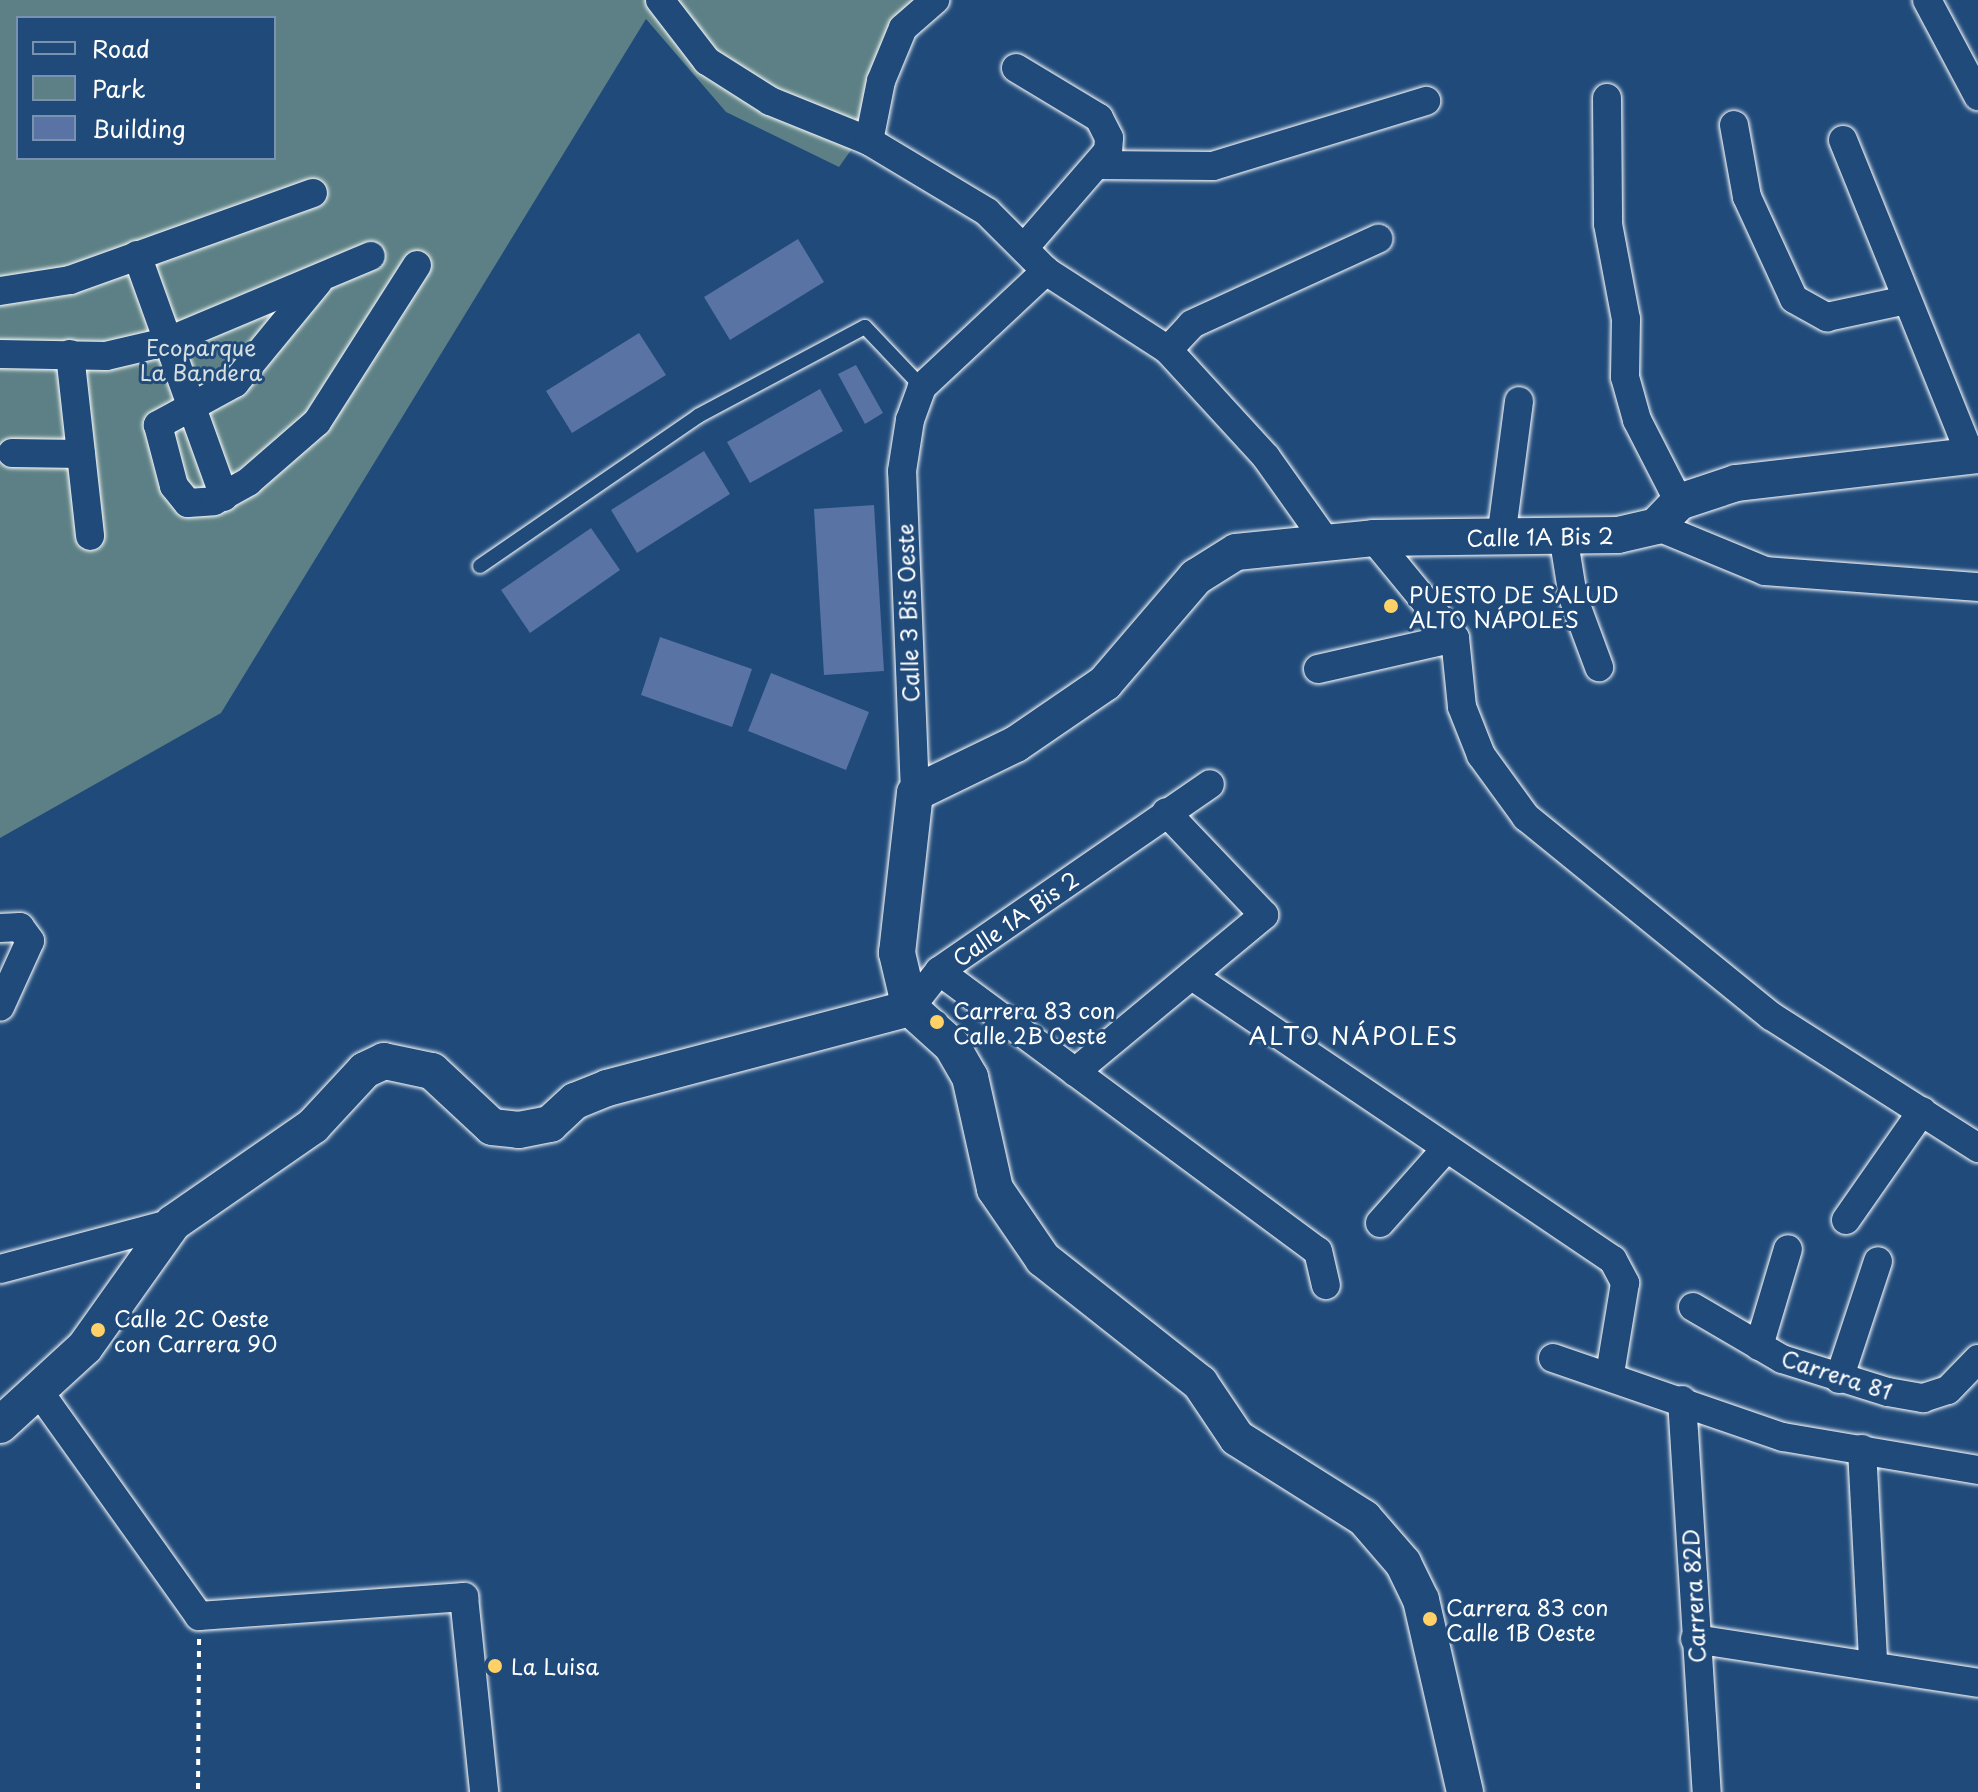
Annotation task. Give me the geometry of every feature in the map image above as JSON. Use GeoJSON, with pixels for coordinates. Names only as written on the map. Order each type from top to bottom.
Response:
{"type":"FeatureCollection","features":[{"type":"Feature","properties":{"kind":"street"},"geometry":{"type":"LineString","coordinates":[[660,0],[707,61],[770,101],[869,141],[987,212],[1046,271],[1168,350],[1266,457],[1325,540]]}},
{"type":"Feature","properties":{"kind":"street"},"geometry":{"type":"LineString","coordinates":[[869,141],[881,81],[903,28],[935,0]]}},
{"type":"Feature","properties":{"kind":"street"},"geometry":{"type":"LineString","coordinates":[[1927,0],[1978,96]]}},
{"type":"Feature","properties":{"kind":"street"},"geometry":{"type":"LineString","coordinates":[[1016,68],[1099,118],[1108,151],[1024,248]]}},
{"type":"Feature","properties":{"kind":"street"},"geometry":{"type":"LineString","coordinates":[[1607,98],[1608,224],[1626,319],[1625,377],[1668,514],[1765,571],[1978,587]]}},
{"type":"Feature","properties":{"kind":"street"},"geometry":{"type":"LineString","coordinates":[[1097,165],[1213,166],[1426,101]]}},
{"type":"Feature","properties":{"kind":"street"},"geometry":{"type":"LineString","coordinates":[[1734,125],[1747,197],[1794,299],[1827,317],[1906,300]]}},
{"type":"Feature","properties":{"kind":"street"},"geometry":{"type":"LineString","coordinates":[[1843,140],[1906,300],[1974,456]]}},
{"type":"Feature","properties":{"kind":"street"},"geometry":{"type":"LineString","coordinates":[[0,291],[70,280],[313,193]]}},
{"type":"Feature","properties":{"kind":"street"},"geometry":{"type":"LineString","coordinates":[[1168,350],[1192,324],[1378,239]]}},
{"type":"Feature","properties":{"kind":"street"},"geometry":{"type":"LineString","coordinates":[[137,255],[224,497]]}},
{"type":"Feature","properties":{"kind":"street"},"geometry":{"type":"LineString","coordinates":[[0,354],[106,356],[166,342],[318,282],[371,256]]}},
{"type":"Feature","properties":{"kind":"street"},"geometry":{"type":"LineString","coordinates":[[318,282],[235,383],[195,411],[158,425],[174,486],[188,503],[224,497],[317,422],[417,265]]}},
{"type":"Feature","properties":{"kind":"street"},"geometry":{"type":"LineString","coordinates":[[922,387],[1046,271]]}},
{"type":"Feature","properties":{"kind":"street"},"geometry":{"type":"LineString","coordinates":[[70,354],[90,536]]}},
{"type":"Feature","properties":{"kind":"street","name":"Calle 3 Bis Oeste"},"geometry":{"type":"LineString","coordinates":[[910,1008],[897,953],[915,793],[902,471],[922,387]]}},
{"type":"Feature","properties":{"kind":"street"},"geometry":{"type":"LineString","coordinates":[[1501,538],[1519,401]]}},
{"type":"Feature","properties":{"kind":"street"},"geometry":{"type":"LineString","coordinates":[[12,453],[81,454]]}},
{"type":"Feature","properties":{"kind":"street","name":"Calle 1A Bis 2"},"geometry":{"type":"LineString","coordinates":[[915,793],[1016,744],[1105,683],[1196,577],[1236,552],[1325,540],[1563,535],[1668,514],[1770,477],[1974,456]]}},
{"type":"Feature","properties":{"kind":"street"},"geometry":{"type":"LineString","coordinates":[[1563,535],[1573,597],[1599,667]]}},
{"type":"Feature","properties":{"kind":"street"},"geometry":{"type":"LineString","coordinates":[[1373,538],[1455,638],[1462,707],[1481,755],[1526,817],[1771,1016],[1978,1148]]}},
{"type":"Feature","properties":{"kind":"street"},"geometry":{"type":"LineString","coordinates":[[1318,669],[1455,638]]}},
{"type":"Feature","properties":{"kind":"street","name":"Calle 1A Bis 2"},"geometry":{"type":"LineString","coordinates":[[910,1008],[939,971],[1210,784]]}},
{"type":"Feature","properties":{"kind":"street"},"geometry":{"type":"LineString","coordinates":[[1075,1072],[1195,978],[1264,915],[1166,812]]}},
{"type":"Feature","properties":{"kind":"street"},"geometry":{"type":"LineString","coordinates":[[0,928],[20,927],[30,941],[0,1007]]}},
{"type":"Feature","properties":{"kind":"street"},"geometry":{"type":"LineString","coordinates":[[939,971],[1318,1251],[1326,1285]]}},
{"type":"Feature","properties":{"kind":"street"},"geometry":{"type":"LineString","coordinates":[[1195,978],[1443,1152],[1623,1272],[1610,1374]]}},
{"type":"Feature","properties":{"kind":"street"},"geometry":{"type":"LineString","coordinates":[[0,1269],[173,1223],[313,1126],[365,1070],[384,1061],[432,1071],[492,1127],[519,1130],[550,1124],[575,1101],[607,1088],[910,1008],[952,1046],[970,1077],[995,1189],[1043,1259],[1200,1383],[1237,1438],[1364,1518],[1403,1563],[1421,1600],[1465,1792]]}},
{"type":"Feature","properties":{"kind":"street"},"geometry":{"type":"LineString","coordinates":[[1846,1220],[1922,1111]]}},
{"type":"Feature","properties":{"kind":"street"},"geometry":{"type":"LineString","coordinates":[[1380,1223],[1443,1152]]}},
{"type":"Feature","properties":{"kind":"street"},"geometry":{"type":"LineString","coordinates":[[0,1425],[40,1393],[85,1347],[173,1223]]}},
{"type":"Feature","properties":{"kind":"street"},"geometry":{"type":"LineString","coordinates":[[1759,1346],[1788,1249]]}},
{"type":"Feature","properties":{"kind":"street"},"geometry":{"type":"LineString","coordinates":[[1839,1379],[1878,1261]]}},
{"type":"Feature","properties":{"kind":"street","name":"Carrera 81"},"geometry":{"type":"LineString","coordinates":[[1693,1307],[1759,1346],[1839,1379],[1923,1398],[1948,1390],[1978,1359]]}},
{"type":"Feature","properties":{"kind":"street"},"geometry":{"type":"LineString","coordinates":[[1553,1358],[1610,1374],[1783,1437],[1978,1470]]}},
{"type":"Feature","properties":{"kind":"street"},"geometry":{"type":"LineString","coordinates":[[40,1393],[199,1616],[464,1597],[484,1792]]}},
{"type":"Feature","properties":{"kind":"street","name":"Carrera 82D"},"geometry":{"type":"LineString","coordinates":[[1682,1400],[1707,1792]]}},
{"type":"Feature","properties":{"kind":"street"},"geometry":{"type":"LineString","coordinates":[[1862,1449],[1873,1662]]}},
{"type":"Feature","properties":{"kind":"street"},"geometry":{"type":"LineString","coordinates":[[1695,1639],[1873,1662],[1978,1683]]}},
{"type":"Feature","properties":{"kind":"lane"},"geometry":{"type":"LineString","coordinates":[[480,566],[698,416],[865,327],[922,387]]}},
{"type":"Feature","properties":{"kind":"path"},"geometry":{"type":"LineString","coordinates":[[198,1789],[199,1616]]}},
{"type":"Feature","properties":{"kind":"green space","name":"Ecoparque La Bandera"},"geometry":{"type":"Polygon","coordinates":[[[0,0],[942,0],[924,14],[873,119],[839,167],[726,112],[646,19],[221,713],[0,838],[0,0]]]}},
{"type":"Feature","properties":{"kind":"building"},"geometry":{"type":"Polygon","coordinates":[[[798,239],[824,282],[730,340],[704,297],[798,239]]]}},
{"type":"Feature","properties":{"kind":"building"},"geometry":{"type":"Polygon","coordinates":[[[639,333],[666,375],[572,433],[546,391],[639,333]]]}},
{"type":"Feature","properties":{"kind":"building"},"geometry":{"type":"Polygon","coordinates":[[[856,365],[883,413],[865,424],[838,374],[856,365]]]}},
{"type":"Feature","properties":{"kind":"building"},"geometry":{"type":"Polygon","coordinates":[[[820,389],[843,431],[750,483],[727,442],[820,389]]]}},
{"type":"Feature","properties":{"kind":"building"},"geometry":{"type":"Polygon","coordinates":[[[704,451],[730,494],[637,553],[611,510],[704,451]]]}},
{"type":"Feature","properties":{"kind":"building"},"geometry":{"type":"Polygon","coordinates":[[[874,505],[884,671],[824,675],[814,509],[874,505]]]}},
{"type":"Feature","properties":{"kind":"building"},"geometry":{"type":"Polygon","coordinates":[[[591,528],[620,570],[530,633],[501,590],[591,528]]]}},
{"type":"Feature","properties":{"kind":"building"},"geometry":{"type":"Polygon","coordinates":[[[660,637],[752,669],[732,727],[641,695],[660,637]]]}},
{"type":"Feature","properties":{"kind":"building"},"geometry":{"type":"Polygon","coordinates":[[[771,673],[869,712],[846,770],[748,731],[771,673]]]}},
{"type":"Feature","properties":{"kind":"place","name":"PUESTO DE SALUD ALTO NÁPOLES"},"geometry":{"type":"Point","coordinates":[1391,606]}},
{"type":"Feature","properties":{"kind":"place","name":"Carrera 83 con Calle 2B Oeste"},"geometry":{"type":"Point","coordinates":[937,1022]}},
{"type":"Feature","properties":{"kind":"place","name":"Calle 2C Oeste con Carrera 90"},"geometry":{"type":"Point","coordinates":[98,1330]}},
{"type":"Feature","properties":{"kind":"place","name":"Carrera 83 con Calle 1B Oeste"},"geometry":{"type":"Point","coordinates":[1430,1619]}},
{"type":"Feature","properties":{"kind":"place","name":"La Luisa"},"geometry":{"type":"Point","coordinates":[495,1666]}},
{"type":"Feature","properties":{"kind":"district","name":"ALTO NÁPOLES"},"geometry":{"type":"Point","coordinates":[1354,1036]}}]}
